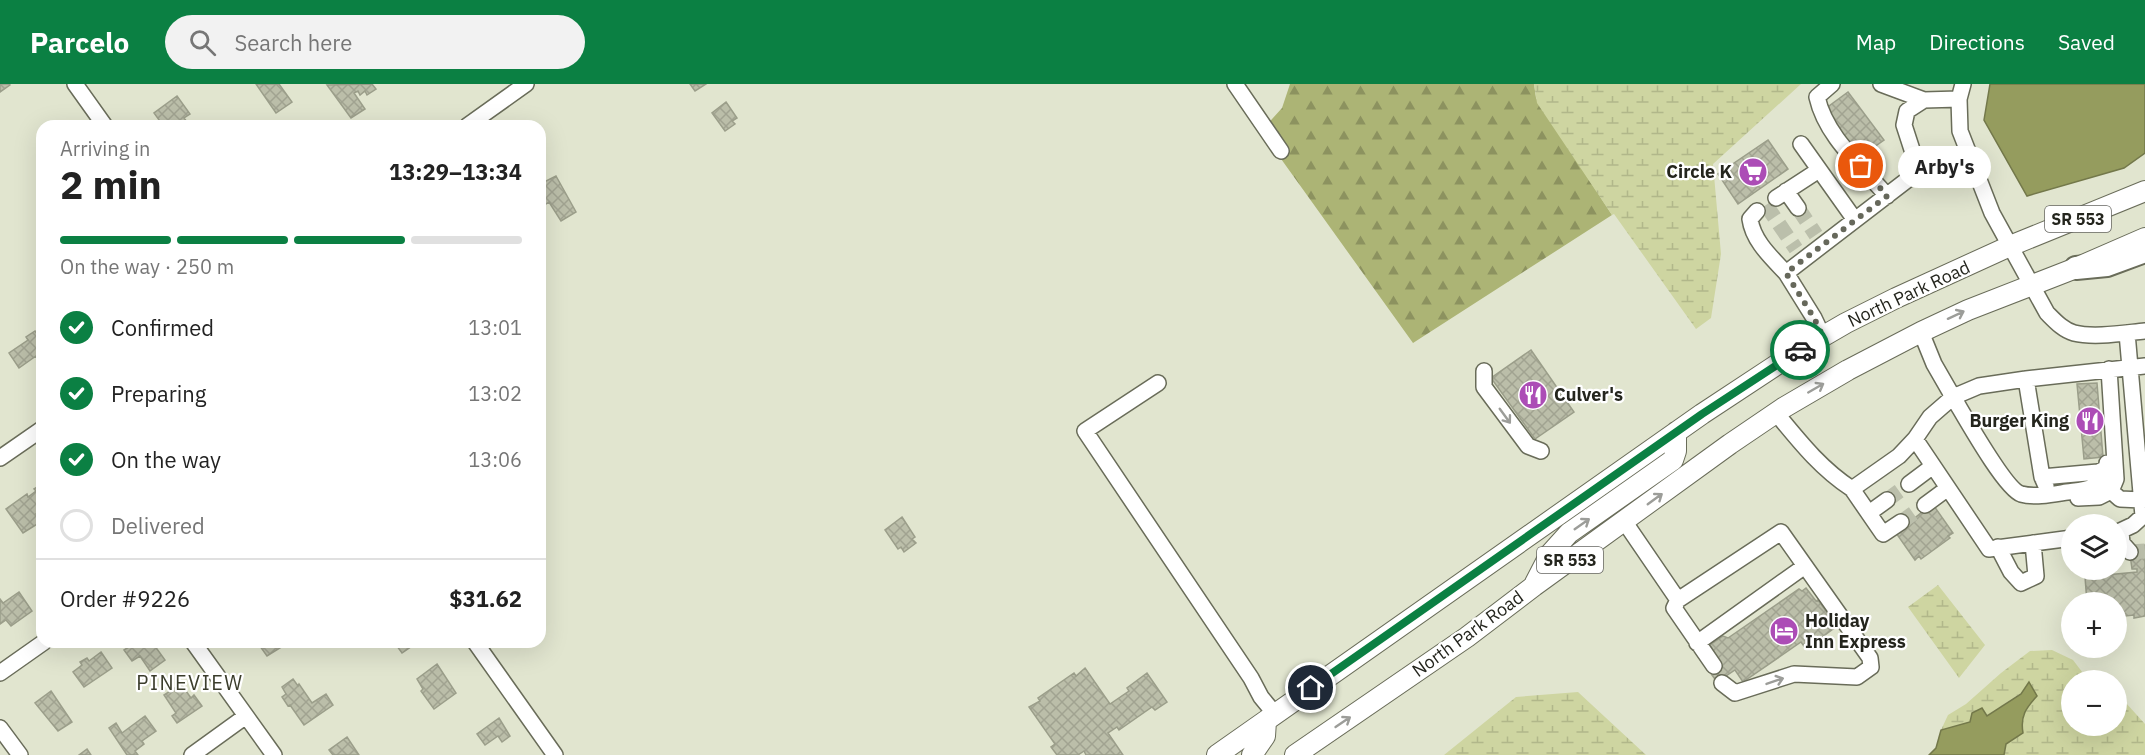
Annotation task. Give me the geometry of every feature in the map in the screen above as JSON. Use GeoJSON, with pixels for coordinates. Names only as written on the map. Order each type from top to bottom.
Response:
{"type":"FeatureCollection","features":[{"type":"Feature","properties":{"kind":"highway"},"geometry":{"type":"LineString","coordinates":[[2076,268],[2107,265],[2145,251]]}},
{"type":"Feature","properties":{"kind":"main road","name":"North Park Road"},"geometry":{"type":"LineString","coordinates":[[1217,755],[1748,382],[1823,337],[1896,298],[2010,246],[2145,191]]}},
{"type":"Feature","properties":{"kind":"main road","name":"North Park Road"},"geometry":{"type":"LineString","coordinates":[[1295,755],[1467,637],[1534,586],[1776,413],[1848,370],[1921,332],[1968,310],[2145,238]]}},
{"type":"Feature","properties":{"kind":"main road"},"geometry":{"type":"LineString","coordinates":[[1534,586],[1550,554],[1569,533],[1673,460],[1676,451],[1676,432]]}},
{"type":"Feature","properties":{"kind":"main road"},"geometry":{"type":"LineString","coordinates":[[1252,755],[1264,736],[1270,718]]}},
{"type":"Feature","properties":{"kind":"street"},"geometry":{"type":"LineString","coordinates":[[75,84],[101,120]]}},
{"type":"Feature","properties":{"kind":"street"},"geometry":{"type":"LineString","coordinates":[[475,120],[526,84]]}},
{"type":"Feature","properties":{"kind":"street"},"geometry":{"type":"LineString","coordinates":[[1235,84],[1281,151]]}},
{"type":"Feature","properties":{"kind":"street"},"geometry":{"type":"LineString","coordinates":[[1832,84],[1817,97],[1821,115],[1846,150],[1887,196]]}},
{"type":"Feature","properties":{"kind":"street"},"geometry":{"type":"LineString","coordinates":[[1881,84],[1924,100]]}},
{"type":"Feature","properties":{"kind":"street"},"geometry":{"type":"LineString","coordinates":[[1786,273],[1799,254],[1855,220],[1911,177],[1915,159],[1904,125],[1907,111],[1924,100],[1961,91],[1960,131],[1992,213],[2047,313],[2058,325],[2074,333],[2105,335],[2145,331]]}},
{"type":"Feature","properties":{"kind":"street"},"geometry":{"type":"LineString","coordinates":[[1801,144],[1855,220]]}},
{"type":"Feature","properties":{"kind":"street"},"geometry":{"type":"LineString","coordinates":[[1798,208],[1781,194],[1819,170]]}},
{"type":"Feature","properties":{"kind":"street"},"geometry":{"type":"LineString","coordinates":[[1757,211],[1750,219],[1751,230],[1786,273],[1823,337]]}},
{"type":"Feature","properties":{"kind":"street"},"geometry":{"type":"LineString","coordinates":[[1921,332],[1934,364],[1953,397],[2007,483],[2020,494],[2049,494],[2091,489],[2102,480],[2107,468],[2104,370]]}},
{"type":"Feature","properties":{"kind":"street"},"geometry":{"type":"LineString","coordinates":[[2127,333],[2138,366],[2144,516],[2127,528]]}},
{"type":"Feature","properties":{"kind":"street"},"geometry":{"type":"LineString","coordinates":[[1852,489],[1886,467],[1915,439],[1930,417],[1953,397],[1978,386],[2138,366]]}},
{"type":"Feature","properties":{"kind":"street"},"geometry":{"type":"LineString","coordinates":[[2049,494],[2072,499],[2099,497],[2111,491],[2116,479],[2104,370]]}},
{"type":"Feature","properties":{"kind":"street"},"geometry":{"type":"LineString","coordinates":[[1484,371],[1484,387],[1528,446],[1541,451]]}},
{"type":"Feature","properties":{"kind":"street"},"geometry":{"type":"LineString","coordinates":[[2026,379],[2042,477],[2049,494]]}},
{"type":"Feature","properties":{"kind":"street"},"geometry":{"type":"LineString","coordinates":[[1158,382],[1085,431],[1251,678],[1270,718]]}},
{"type":"Feature","properties":{"kind":"street"},"geometry":{"type":"LineString","coordinates":[[1776,413],[1818,462],[1852,489],[1883,534],[1901,522]]}},
{"type":"Feature","properties":{"kind":"street"},"geometry":{"type":"LineString","coordinates":[[0,458],[36,433]]}},
{"type":"Feature","properties":{"kind":"street"},"geometry":{"type":"LineString","coordinates":[[1915,439],[1989,549],[2061,539]]}},
{"type":"Feature","properties":{"kind":"street"},"geometry":{"type":"LineString","coordinates":[[1909,484],[1934,466]]}},
{"type":"Feature","properties":{"kind":"street"},"geometry":{"type":"LineString","coordinates":[[2042,477],[2098,472],[2107,468]]}},
{"type":"Feature","properties":{"kind":"street"},"geometry":{"type":"LineString","coordinates":[[1925,505],[1948,488]]}},
{"type":"Feature","properties":{"kind":"street"},"geometry":{"type":"LineString","coordinates":[[2111,491],[2120,499],[2142,500]]}},
{"type":"Feature","properties":{"kind":"street"},"geometry":{"type":"LineString","coordinates":[[1869,513],[1887,500]]}},
{"type":"Feature","properties":{"kind":"street"},"geometry":{"type":"LineString","coordinates":[[1624,521],[1678,600]]}},
{"type":"Feature","properties":{"kind":"street"},"geometry":{"type":"LineString","coordinates":[[1713,666],[1674,608],[1678,600],[1781,532],[1870,658],[1871,667],[1857,677],[1794,674],[1735,693],[1722,683]]}},
{"type":"Feature","properties":{"kind":"street"},"geometry":{"type":"LineString","coordinates":[[1998,547],[2021,583],[2036,576],[2033,543]]}},
{"type":"Feature","properties":{"kind":"street"},"geometry":{"type":"LineString","coordinates":[[2127,549],[2130,552]]}},
{"type":"Feature","properties":{"kind":"street"},"geometry":{"type":"LineString","coordinates":[[1697,643],[1805,566]]}},
{"type":"Feature","properties":{"kind":"street"},"geometry":{"type":"LineString","coordinates":[[0,674],[36,648]]}},
{"type":"Feature","properties":{"kind":"street"},"geometry":{"type":"LineString","coordinates":[[197,648],[274,755]]}},
{"type":"Feature","properties":{"kind":"street"},"geometry":{"type":"LineString","coordinates":[[479,648],[555,755]]}},
{"type":"Feature","properties":{"kind":"street"},"geometry":{"type":"LineString","coordinates":[[192,755],[246,716]]}},
{"type":"Feature","properties":{"kind":"street"},"geometry":{"type":"LineString","coordinates":[[0,728],[20,755]]}},
{"type":"Feature","properties":{"kind":"green space"},"geometry":{"type":"Polygon","coordinates":[[[1290,84],[1534,84],[1536,98],[1612,215],[1413,343],[1261,131],[1282,108],[1290,84]]]}},
{"type":"Feature","properties":{"kind":"green space"},"geometry":{"type":"Polygon","coordinates":[[[1534,84],[1801,84],[1713,164],[1721,254],[1711,318],[1696,329],[1614,214],[1612,215],[1537,103],[1534,84]]]}},
{"type":"Feature","properties":{"kind":"green space"},"geometry":{"type":"Polygon","coordinates":[[[1938,585],[1985,645],[1959,678],[1908,607],[1938,585]]]}},
{"type":"Feature","properties":{"kind":"green space"},"geometry":{"type":"Polygon","coordinates":[[[2052,650],[2061,654],[2061,658],[2073,660],[2081,670],[2061,670],[2061,736],[2127,736],[2127,704],[2145,724],[2145,755],[2004,755],[2006,744],[2023,733],[2024,713],[2037,696],[2021,693],[1986,716],[1982,708],[1971,722],[1941,730],[1948,715],[1966,704],[2030,651],[2052,650]]]}},
{"type":"Feature","properties":{"kind":"green space"},"geometry":{"type":"Polygon","coordinates":[[[1578,692],[1646,755],[1444,755],[1516,697],[1578,692]]]}},
{"type":"Feature","properties":{"kind":"shaded area"},"geometry":{"type":"Polygon","coordinates":[[[1990,84],[2145,84],[2145,153],[2124,168],[2027,196],[1984,120],[1990,84]]]}},
{"type":"Feature","properties":{"kind":"shaded area"},"geometry":{"type":"Polygon","coordinates":[[[2029,682],[2037,696],[2025,713],[2022,722],[2023,733],[2006,744],[2004,755],[1929,755],[1936,748],[1941,730],[1970,722],[1972,713],[1982,708],[1987,716],[2021,694],[2029,682]]]}},
{"type":"Feature","properties":{"kind":"building"},"geometry":{"type":"Polygon","coordinates":[[[0,84],[9,84],[10,85],[0,92],[0,84]]]}},
{"type":"Feature","properties":{"kind":"building"},"geometry":{"type":"Polygon","coordinates":[[[256,84],[279,84],[292,102],[276,113],[256,84]]]}},
{"type":"Feature","properties":{"kind":"building"},"geometry":{"type":"Polygon","coordinates":[[[372,84],[376,89],[367,95],[365,91],[360,95],[358,91],[354,93],[365,109],[351,118],[327,85],[372,84]]]}},
{"type":"Feature","properties":{"kind":"building"},"geometry":{"type":"Polygon","coordinates":[[[690,84],[706,84],[695,91],[690,84]]]}},
{"type":"Feature","properties":{"kind":"building"},"geometry":{"type":"Polygon","coordinates":[[[1848,92],[1884,140],[1860,157],[1825,109],[1848,92]]]}},
{"type":"Feature","properties":{"kind":"building"},"geometry":{"type":"Polygon","coordinates":[[[177,96],[190,114],[184,118],[186,120],[159,120],[154,113],[177,96]]]}},
{"type":"Feature","properties":{"kind":"building"},"geometry":{"type":"Polygon","coordinates":[[[726,102],[737,118],[732,121],[735,124],[725,131],[712,113],[726,102]]]}},
{"type":"Feature","properties":{"kind":"building","name":"Circle K"},"geometry":{"type":"Polygon","coordinates":[[[1768,140],[1788,169],[1738,204],[1718,174],[1768,140]]]}},
{"type":"Feature","properties":{"kind":"building"},"geometry":{"type":"Polygon","coordinates":[[[556,176],[576,212],[561,221],[549,202],[546,204],[546,181],[556,176]]]}},
{"type":"Feature","properties":{"kind":"building"},"geometry":{"type":"Polygon","coordinates":[[[36,332],[36,356],[19,368],[9,353],[28,340],[26,337],[36,332]]]}},
{"type":"Feature","properties":{"kind":"building","name":"Culver's"},"geometry":{"type":"Polygon","coordinates":[[[1531,350],[1574,412],[1535,439],[1491,378],[1531,350]]]}},
{"type":"Feature","properties":{"kind":"building","name":"Burger King"},"geometry":{"type":"Polygon","coordinates":[[[2097,383],[2103,457],[2084,459],[2077,384],[2097,383]]]}},
{"type":"Feature","properties":{"kind":"building"},"geometry":{"type":"Polygon","coordinates":[[[36,491],[36,525],[23,533],[6,509],[27,494],[28,497],[36,491]]]}},
{"type":"Feature","properties":{"kind":"building"},"geometry":{"type":"Polygon","coordinates":[[[1934,506],[1953,533],[1948,536],[1950,538],[1921,559],[1919,556],[1915,560],[1896,533],[1926,509],[1934,506]]]}},
{"type":"Feature","properties":{"kind":"building"},"geometry":{"type":"Polygon","coordinates":[[[902,517],[915,537],[912,539],[916,543],[904,552],[901,547],[898,549],[885,530],[902,517]]]}},
{"type":"Feature","properties":{"kind":"building"},"geometry":{"type":"Polygon","coordinates":[[[2145,545],[2145,616],[2134,618],[2134,615],[2127,616],[2127,592],[2086,592],[2085,580],[2127,580],[2127,573],[2137,572],[2137,569],[2132,569],[2129,547],[2145,545]]]}},
{"type":"Feature","properties":{"kind":"building","name":"Holiday Inn Express"},"geometry":{"type":"Polygon","coordinates":[[[1806,588],[1837,626],[1806,649],[1801,642],[1743,682],[1735,670],[1717,682],[1709,671],[1721,663],[1710,645],[1723,636],[1728,638],[1799,589],[1802,591],[1806,588]]]}},
{"type":"Feature","properties":{"kind":"building"},"geometry":{"type":"Polygon","coordinates":[[[19,592],[32,611],[11,626],[6,620],[0,624],[0,599],[3,603],[19,592]]]}},
{"type":"Feature","properties":{"kind":"building"},"geometry":{"type":"Polygon","coordinates":[[[156,648],[165,660],[150,671],[140,656],[132,661],[124,650],[156,648]]]}},
{"type":"Feature","properties":{"kind":"building"},"geometry":{"type":"Polygon","coordinates":[[[261,648],[280,648],[267,656],[261,648]]]}},
{"type":"Feature","properties":{"kind":"building"},"geometry":{"type":"Polygon","coordinates":[[[398,648],[409,648],[402,653],[398,648]]]}},
{"type":"Feature","properties":{"kind":"building"},"geometry":{"type":"Polygon","coordinates":[[[101,652],[112,668],[84,687],[73,672],[82,665],[80,662],[87,658],[89,661],[101,652]]]}},
{"type":"Feature","properties":{"kind":"building"},"geometry":{"type":"Polygon","coordinates":[[[437,664],[456,693],[434,709],[421,691],[423,689],[417,679],[437,664]]]}},
{"type":"Feature","properties":{"kind":"building"},"geometry":{"type":"Polygon","coordinates":[[[1085,668],[1110,704],[1129,691],[1127,688],[1147,673],[1167,702],[1155,710],[1152,707],[1119,730],[1117,727],[1108,733],[1123,755],[1086,755],[1084,751],[1078,755],[1057,755],[1051,747],[1055,744],[1029,707],[1040,701],[1038,698],[1074,673],[1076,676],[1085,668]]]}},
{"type":"Feature","properties":{"kind":"building"},"geometry":{"type":"Polygon","coordinates":[[[293,679],[312,703],[326,694],[333,705],[304,725],[282,697],[286,694],[282,687],[293,679]]]}},
{"type":"Feature","properties":{"kind":"building"},"geometry":{"type":"Polygon","coordinates":[[[181,684],[191,698],[194,695],[202,706],[177,723],[172,716],[176,713],[164,695],[181,684]]]}},
{"type":"Feature","properties":{"kind":"building"},"geometry":{"type":"Polygon","coordinates":[[[51,691],[72,722],[58,731],[35,703],[51,691]]]}},
{"type":"Feature","properties":{"kind":"building"},"geometry":{"type":"Polygon","coordinates":[[[145,716],[156,731],[142,741],[144,744],[135,751],[138,755],[127,755],[109,728],[116,723],[122,733],[145,716]]]}},
{"type":"Feature","properties":{"kind":"building"},"geometry":{"type":"Polygon","coordinates":[[[499,718],[510,736],[502,742],[498,736],[485,745],[477,734],[499,718]]]}},
{"type":"Feature","properties":{"kind":"building"},"geometry":{"type":"Polygon","coordinates":[[[347,737],[359,755],[333,755],[329,750],[347,737]]]}},
{"type":"Feature","properties":{"kind":"building"},"geometry":{"type":"Polygon","coordinates":[[[87,749],[91,755],[79,755],[87,749]]]}},
{"type":"Feature","properties":{"kind":"tunnel"},"geometry":{"type":"LineString","coordinates":[[1766,205],[1796,249]]}},
{"type":"Feature","properties":{"kind":"tunnel"},"geometry":{"type":"LineString","coordinates":[[1798,208],[1816,235]]}},
{"type":"Feature","properties":{"kind":"tunnel"},"geometry":{"type":"LineString","coordinates":[[1887,500],[1909,484]]}},
{"type":"Feature","properties":{"kind":"tunnel"},"geometry":{"type":"LineString","coordinates":[[1901,522],[1925,505]]}},
{"type":"Feature","properties":{"kind":"tunnel"},"geometry":{"type":"LineString","coordinates":[[2130,552],[2145,551]]}},
{"type":"Feature","properties":{"kind":"way so far"},"geometry":{"type":"LineString","coordinates":[[1800,350],[1823,337],[1786,273],[1887,196],[1861,166]]}},
{"type":"Feature","properties":{"kind":"place","name":"Arby's"},"geometry":{"type":"Point","coordinates":[1861,166]}},
{"type":"Feature","properties":{"kind":"place","name":"Circle K"},"geometry":{"type":"Point","coordinates":[1753,172]}},
{"type":"Feature","properties":{"kind":"place","name":"Culver's"},"geometry":{"type":"Point","coordinates":[1533,395]}},
{"type":"Feature","properties":{"kind":"place","name":"Burger King"},"geometry":{"type":"Point","coordinates":[2090,421]}},
{"type":"Feature","properties":{"kind":"place","name":"Holiday Inn Express"},"geometry":{"type":"Point","coordinates":[1784,631]}},
{"type":"Feature","properties":{"kind":"district","name":"PINEVIEW"},"geometry":{"type":"Point","coordinates":[190,683]}},
{"type":"Feature","properties":{"kind":"route"},"geometry":{"type":"LineString","coordinates":[[1311,688],[1748,382],[1800,350]]}}]}
